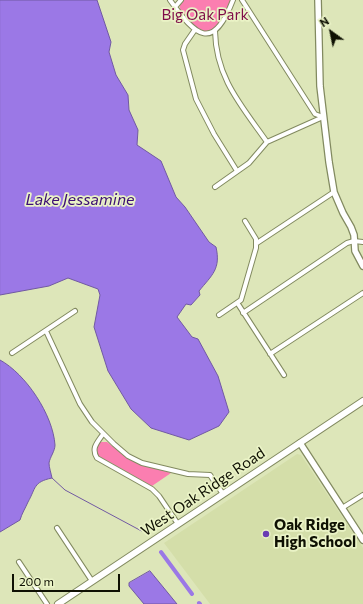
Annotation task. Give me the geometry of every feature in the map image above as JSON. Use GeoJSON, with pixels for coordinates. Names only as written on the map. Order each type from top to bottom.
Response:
{"type":"FeatureCollection","features":[{"type":"Feature","properties":{"kind":"main road","name":"West Oak Ridge Road"},"geometry":{"type":"LineString","coordinates":[[58,604],[363,401]]}},
{"type":"Feature","properties":{"kind":"street"},"geometry":{"type":"LineString","coordinates":[[170,0],[194,31],[203,33],[215,31]]}},
{"type":"Feature","properties":{"kind":"street"},"geometry":{"type":"LineString","coordinates":[[175,7],[181,0]]}},
{"type":"Feature","properties":{"kind":"street"},"geometry":{"type":"LineString","coordinates":[[234,0],[227,15],[215,31],[215,48],[220,68],[228,85],[267,142]]}},
{"type":"Feature","properties":{"kind":"street"},"geometry":{"type":"LineString","coordinates":[[242,0],[315,114],[323,117]]}},
{"type":"Feature","properties":{"kind":"street"},"geometry":{"type":"LineString","coordinates":[[318,0],[320,86],[334,192],[342,213],[351,227],[355,251],[363,266]]}},
{"type":"Feature","properties":{"kind":"street"},"geometry":{"type":"LineString","coordinates":[[194,31],[185,44],[183,50],[196,99],[214,134],[238,171]]}},
{"type":"Feature","properties":{"kind":"street"},"geometry":{"type":"LineString","coordinates":[[215,187],[249,163],[267,142],[323,117]]}},
{"type":"Feature","properties":{"kind":"street"},"geometry":{"type":"LineString","coordinates":[[219,315],[238,304],[241,300],[257,243],[334,192]]}},
{"type":"Feature","properties":{"kind":"street"},"geometry":{"type":"LineString","coordinates":[[245,221],[257,243]]}},
{"type":"Feature","properties":{"kind":"street"},"geometry":{"type":"LineString","coordinates":[[244,313],[347,243],[354,241],[363,242]]}},
{"type":"Feature","properties":{"kind":"street"},"geometry":{"type":"LineString","coordinates":[[270,354],[363,293]]}},
{"type":"Feature","properties":{"kind":"street"},"geometry":{"type":"LineString","coordinates":[[238,304],[284,375]]}},
{"type":"Feature","properties":{"kind":"street"},"geometry":{"type":"LineString","coordinates":[[12,353],[74,312]]}},
{"type":"Feature","properties":{"kind":"street"},"geometry":{"type":"LineString","coordinates":[[46,331],[80,404],[103,434],[128,456],[142,463],[188,474],[210,475],[223,494]]}},
{"type":"Feature","properties":{"kind":"street"},"geometry":{"type":"LineString","coordinates":[[103,434],[94,447],[94,452],[97,458],[152,489],[159,496],[178,524]]}},
{"type":"Feature","properties":{"kind":"street"},"geometry":{"type":"LineString","coordinates":[[300,443],[342,508],[361,532],[363,540]]}},
{"type":"Feature","properties":{"kind":"street"},"geometry":{"type":"LineString","coordinates":[[342,508],[363,495]]}},
{"type":"Feature","properties":{"kind":"street"},"geometry":{"type":"LineString","coordinates":[[57,528],[92,581]]}},
{"type":"Feature","properties":{"kind":"street"},"geometry":{"type":"LineString","coordinates":[[19,562],[47,604]]}},
{"type":"Feature","properties":{"kind":"shaded area","name":"Oak Ridge High School"},"geometry":{"type":"Polygon","coordinates":[[[297,454],[301,455],[363,548],[363,604],[210,604],[164,543],[297,454]]]}},
{"type":"Feature","properties":{"kind":"green space","name":"Big Oak Park"},"geometry":{"type":"Polygon","coordinates":[[[183,0],[231,0],[219,23],[208,31],[202,31],[195,27],[181,11],[180,5],[183,0]]]}},
{"type":"Feature","properties":{"kind":"green space"},"geometry":{"type":"Polygon","coordinates":[[[99,442],[107,442],[122,453],[137,461],[171,473],[152,486],[97,455],[97,446],[99,442]]]}},
{"type":"Feature","properties":{"kind":"water","name":"Lake Jessamine"},"geometry":{"type":"Polygon","coordinates":[[[0,0],[97,0],[111,42],[109,52],[116,75],[128,95],[129,110],[138,130],[137,145],[161,161],[176,197],[185,207],[209,242],[216,247],[217,261],[214,271],[199,291],[200,295],[191,305],[186,304],[177,317],[192,337],[198,339],[218,376],[229,412],[219,426],[189,440],[151,428],[131,409],[108,371],[94,327],[100,295],[98,289],[68,278],[49,286],[0,295],[0,0]]]}},
{"type":"Feature","properties":{"kind":"water"},"geometry":{"type":"Polygon","coordinates":[[[0,360],[10,366],[19,375],[36,396],[49,421],[55,445],[49,463],[52,478],[41,481],[36,486],[20,520],[0,532],[0,360]]]}},
{"type":"Feature","properties":{"kind":"water"},"geometry":{"type":"Polygon","coordinates":[[[150,571],[177,604],[144,604],[129,586],[129,583],[150,571]]]}},
{"type":"Feature","properties":{"kind":"waterway"},"geometry":{"type":"LineString","coordinates":[[52,478],[65,490],[149,535]]}},
{"type":"Feature","properties":{"kind":"waterway"},"geometry":{"type":"LineString","coordinates":[[161,552],[192,594]]}},
{"type":"Feature","properties":{"kind":"place","name":"Oak Ridge High School"},"geometry":{"type":"Point","coordinates":[266,534]}}]}
